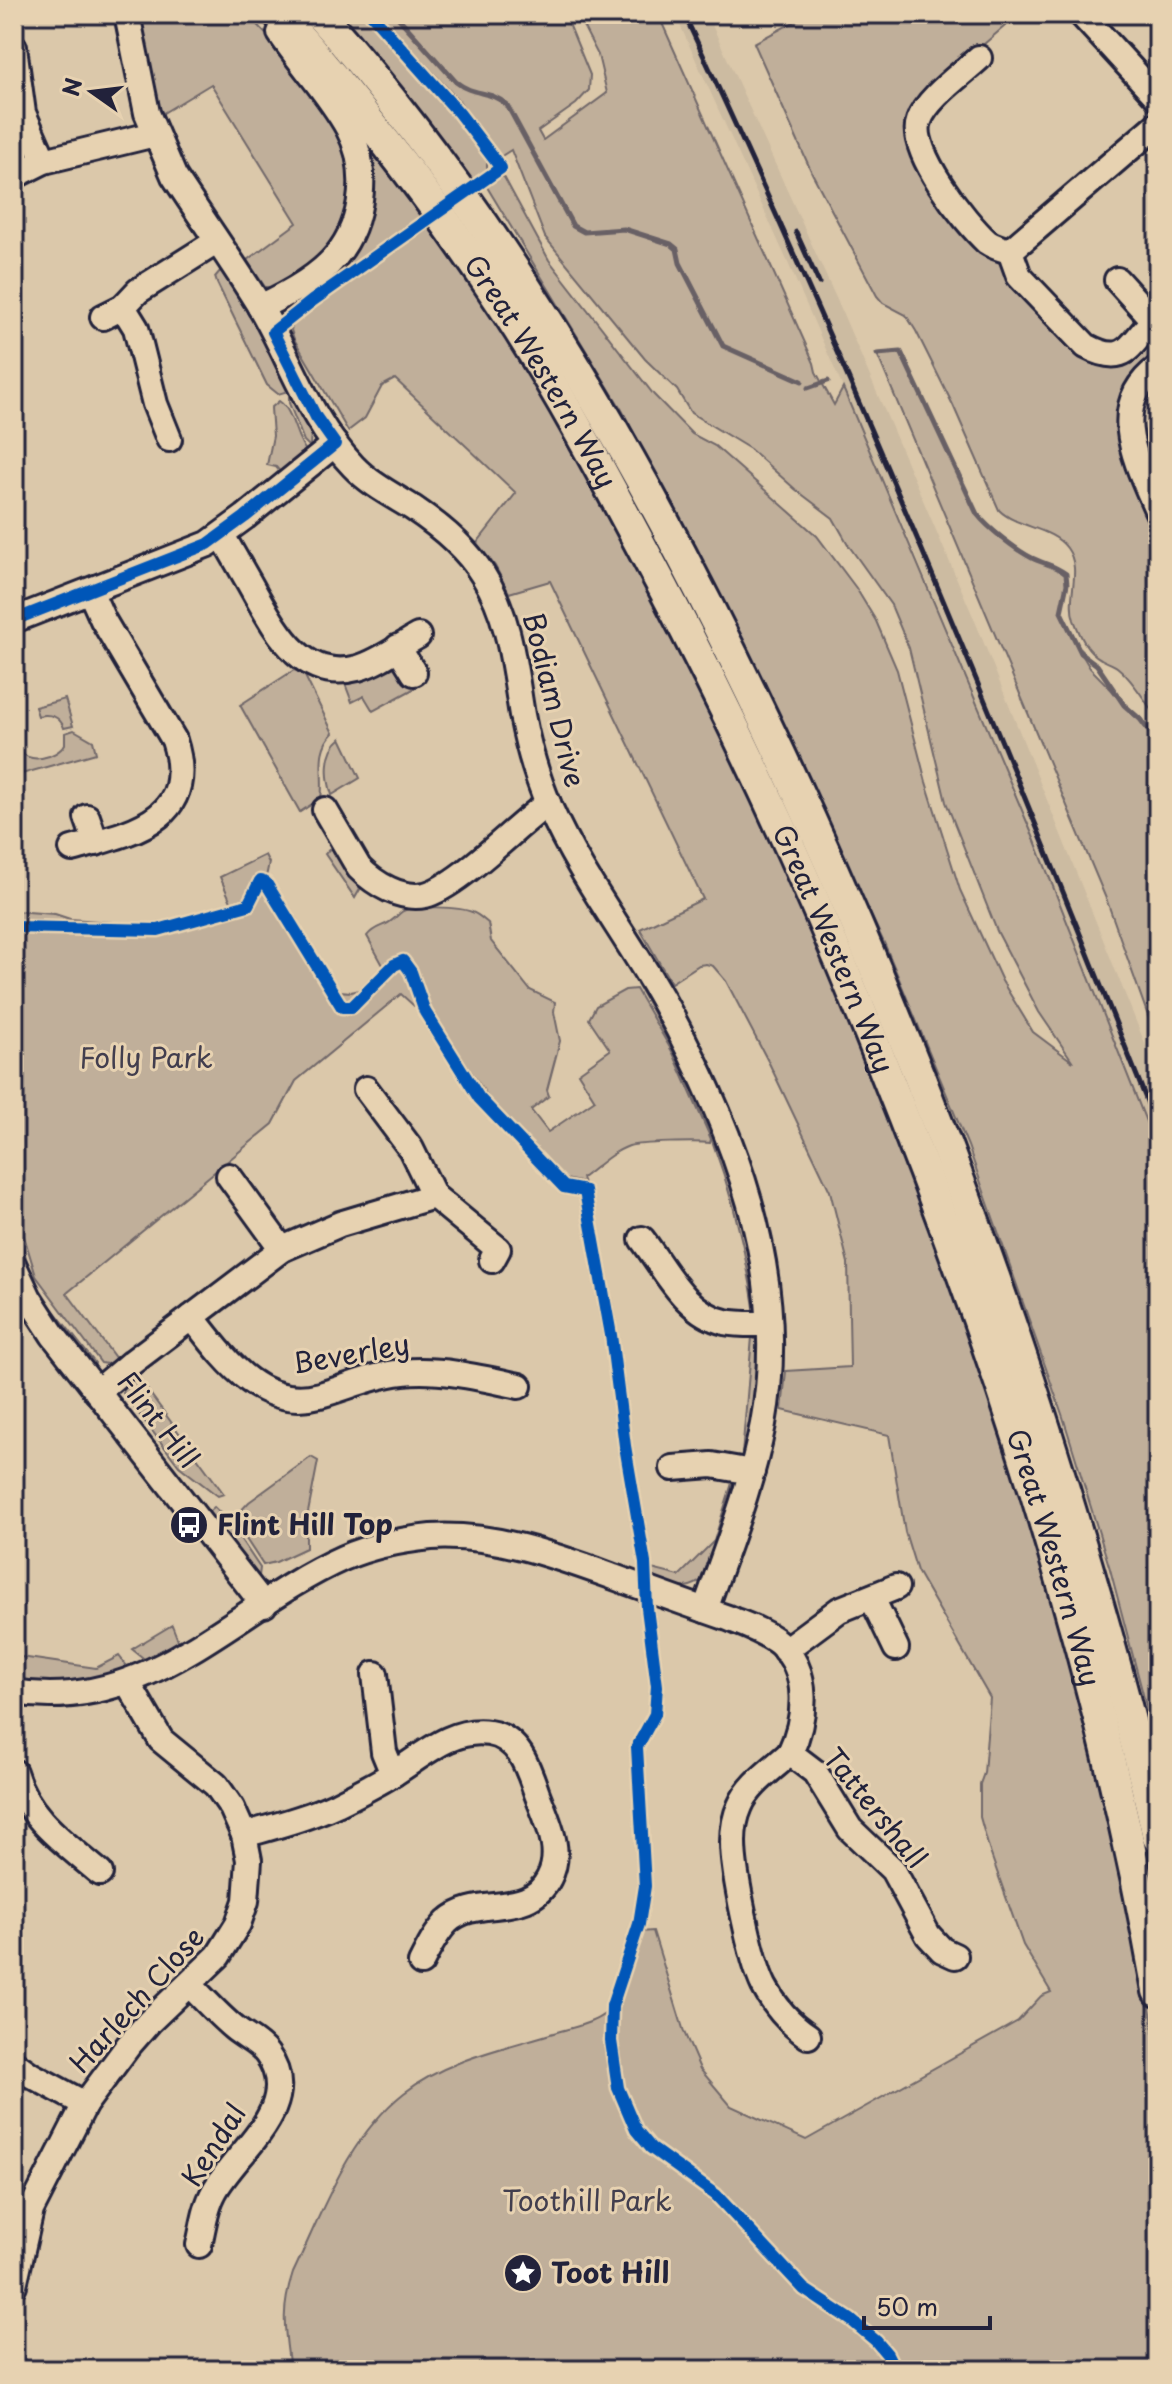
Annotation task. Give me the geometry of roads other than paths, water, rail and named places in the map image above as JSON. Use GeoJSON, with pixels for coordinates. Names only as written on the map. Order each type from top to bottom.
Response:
{"type":"FeatureCollection","features":[{"type":"Feature","properties":{"kind":"main road","name":"Great Western Way"},"geometry":{"type":"LineString","coordinates":[[279,14],[409,172],[520,332],[616,497],[721,701],[791,849],[845,971],[915,1145],[969,1289],[1013,1422],[1100,1724],[1134,1863],[1158,1991]]}},
{"type":"Feature","properties":{"kind":"main road","name":"Great Western Way"},"geometry":{"type":"LineString","coordinates":[[319,14],[438,161],[541,311],[683,562],[793,782],[909,1047],[1005,1304],[1087,1565],[1158,1837]]}},
{"type":"Feature","properties":{"kind":"street","name":"Bodiam Drive"},"geometry":{"type":"LineString","coordinates":[[127,14],[147,113],[174,176],[260,307],[301,390],[335,444],[353,467],[369,480],[453,539],[484,575],[504,619],[527,738],[548,803],[596,895],[676,1025],[730,1144],[758,1228],[769,1324],[765,1410],[752,1472],[705,1610]]}},
{"type":"Feature","properties":{"kind":"street"},"geometry":{"type":"LineString","coordinates":[[260,307],[297,288],[337,255],[356,217],[361,192],[358,154],[349,131],[267,14]]}},
{"type":"Feature","properties":{"kind":"street"},"geometry":{"type":"LineString","coordinates":[[1081,14],[1158,98]]}},
{"type":"Feature","properties":{"kind":"street"},"geometry":{"type":"LineString","coordinates":[[14,47],[23,113],[44,161]]}},
{"type":"Feature","properties":{"kind":"street"},"geometry":{"type":"LineString","coordinates":[[979,58],[924,109],[918,123],[916,135],[935,176],[989,243],[1010,251],[1019,276],[1086,346],[1114,355],[1128,350],[1156,318],[1117,280]]}},
{"type":"Feature","properties":{"kind":"street"},"geometry":{"type":"LineString","coordinates":[[1010,251],[1158,124]]}},
{"type":"Feature","properties":{"kind":"street"},"geometry":{"type":"LineString","coordinates":[[14,176],[44,161],[155,134]]}},
{"type":"Feature","properties":{"kind":"street"},"geometry":{"type":"LineString","coordinates":[[170,422],[151,389],[136,328],[113,312],[138,291],[216,242]]}},
{"type":"Feature","properties":{"kind":"street"},"geometry":{"type":"LineString","coordinates":[[1158,368],[1135,390],[1129,415],[1136,456],[1158,512]]}},
{"type":"Feature","properties":{"kind":"street"},"geometry":{"type":"LineString","coordinates":[[14,620],[191,552],[222,535],[335,444]]}},
{"type":"Feature","properties":{"kind":"street"},"geometry":{"type":"LineString","coordinates":[[222,535],[275,629],[287,645],[308,663],[333,669],[355,668],[408,641],[414,673]]}},
{"type":"Feature","properties":{"kind":"street"},"geometry":{"type":"LineString","coordinates":[[87,817],[84,846],[141,830],[161,816],[176,789],[179,763],[174,740],[103,620],[90,591]]}},
{"type":"Feature","properties":{"kind":"street"},"geometry":{"type":"LineString","coordinates":[[325,810],[332,840],[367,876],[389,889],[418,896],[447,885],[548,803]]}},
{"type":"Feature","properties":{"kind":"street"},"geometry":{"type":"LineString","coordinates":[[366,1089],[411,1149],[434,1196],[498,1249],[492,1260]]}},
{"type":"Feature","properties":{"kind":"street"},"geometry":{"type":"LineString","coordinates":[[229,1176],[282,1249]]}},
{"type":"Feature","properties":{"kind":"street"},"geometry":{"type":"LineString","coordinates":[[97,1392],[282,1249],[340,1224],[434,1196]]}},
{"type":"Feature","properties":{"kind":"street"},"geometry":{"type":"LineString","coordinates":[[642,1239],[698,1312],[732,1323],[769,1324]]}},
{"type":"Feature","properties":{"kind":"street","name":"Flint Hill"},"geometry":{"type":"LineString","coordinates":[[14,1266],[38,1314],[264,1605]]}},
{"type":"Feature","properties":{"kind":"street","name":"Beverley"},"geometry":{"type":"LineString","coordinates":[[192,1317],[244,1378],[277,1394],[317,1396],[378,1376],[415,1371],[509,1379]]}},
{"type":"Feature","properties":{"kind":"street"},"geometry":{"type":"LineString","coordinates":[[673,1468],[712,1465],[752,1472]]}},
{"type":"Feature","properties":{"kind":"street"},"geometry":{"type":"LineString","coordinates":[[15,1697],[78,1693],[128,1683],[212,1639],[345,1557],[404,1541],[455,1537],[497,1542],[554,1556],[758,1630],[785,1650],[839,1610],[896,1587]]}},
{"type":"Feature","properties":{"kind":"street"},"geometry":{"type":"LineString","coordinates":[[872,1598],[896,1648]]}},
{"type":"Feature","properties":{"kind":"street","name":"Tattershall"},"geometry":{"type":"LineString","coordinates":[[785,1650],[799,1676],[803,1706],[801,1725],[790,1753],[761,1778],[743,1799],[732,1841],[755,1962],[772,2000],[794,2033]]}},
{"type":"Feature","properties":{"kind":"street"},"geometry":{"type":"LineString","coordinates":[[375,1674],[384,1752],[393,1774]]}},
{"type":"Feature","properties":{"kind":"street","name":"Harlech Close"},"geometry":{"type":"LineString","coordinates":[[14,2285],[31,2210],[85,2104],[149,2022],[190,1985],[224,1948],[243,1913],[250,1874],[244,1835],[224,1795],[161,1740],[128,1683]]}},
{"type":"Feature","properties":{"kind":"street"},"geometry":{"type":"LineString","coordinates":[[244,1835],[312,1814],[393,1774],[448,1740],[470,1733],[488,1732],[499,1736],[515,1747],[527,1765],[555,1845],[554,1867],[544,1888],[536,1895],[514,1905],[483,1908],[458,1915],[448,1922],[432,1954]]}},
{"type":"Feature","properties":{"kind":"street","name":"Tattershall"},"geometry":{"type":"LineString","coordinates":[[790,1753],[815,1772],[850,1829],[893,1870],[939,1954]]}},
{"type":"Feature","properties":{"kind":"street"},"geometry":{"type":"LineString","coordinates":[[14,1772],[34,1814],[100,1873]]}},
{"type":"Feature","properties":{"kind":"street","name":"Kendal"},"geometry":{"type":"LineString","coordinates":[[190,1985],[228,2023],[266,2053],[277,2076],[278,2089],[276,2102],[265,2125],[215,2190],[207,2237]]}},
{"type":"Feature","properties":{"kind":"street"},"geometry":{"type":"LineString","coordinates":[[14,2063],[85,2104]]}},
{"type":"Feature","properties":{"kind":"waterway"},"geometry":{"type":"LineString","coordinates":[[395,14],[456,82],[507,105],[573,226],[584,232],[624,229],[671,244],[677,249],[680,263],[723,346],[802,381]]}},
{"type":"Feature","properties":{"kind":"waterway"},"geometry":{"type":"LineString","coordinates":[[877,354],[901,352],[977,514],[1018,550],[1066,574],[1061,612],[1081,653],[1097,665],[1124,705],[1140,719],[1158,743]]}},
{"type":"Feature","properties":{"kind":"waterway"},"geometry":{"type":"LineString","coordinates":[[808,388],[828,381]]}},
{"type":"Feature","properties":{"kind":"railway"},"geometry":{"type":"LineString","coordinates":[[684,14],[810,290],[930,568],[1158,1129]]}},
{"type":"Feature","properties":{"kind":"railway"},"geometry":{"type":"LineString","coordinates":[[796,232],[819,283]]}},
{"type":"Feature","properties":{"kind":"place","name":"Flint Hill Top"},"geometry":{"type":"Point","coordinates":[189,1525]}},
{"type":"Feature","properties":{"kind":"place","name":"Toot Hill"},"geometry":{"type":"Point","coordinates":[523,2273]}},
{"type":"Feature","properties":{"kind":"park label","name":"Folly Park"},"geometry":{"type":"Point","coordinates":[146,1058]}},
{"type":"Feature","properties":{"kind":"park label","name":"Toothill Park"},"geometry":{"type":"Point","coordinates":[587,2201]}}]}
